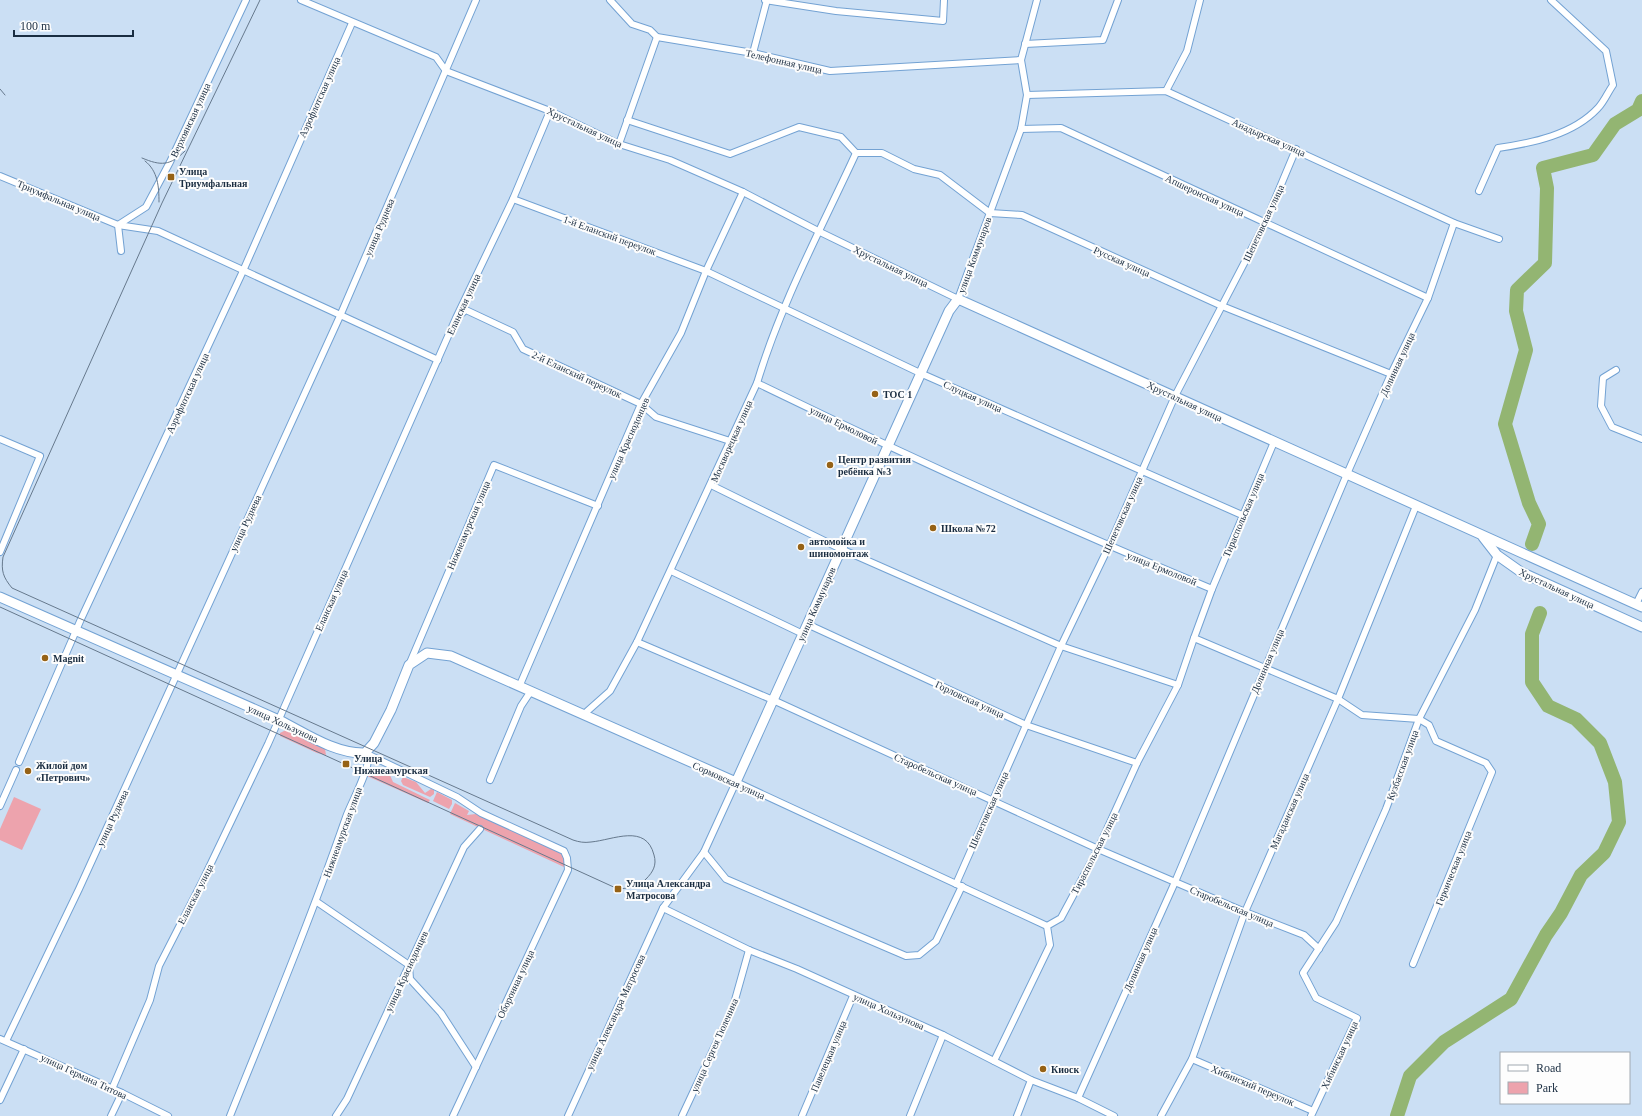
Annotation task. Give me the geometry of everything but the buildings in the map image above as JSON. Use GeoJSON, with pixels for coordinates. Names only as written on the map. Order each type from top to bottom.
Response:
{"type":"FeatureCollection","features":[{"type":"Feature","properties":{"kind":"street","name":"Верхоянская улица"},"geometry":{"type":"LineString","coordinates":[[118,225],[146,208],[170,162],[246,0]]}},
{"type":"Feature","properties":{"kind":"street","name":"Хрустальная улица"},"geometry":{"type":"LineString","coordinates":[[300,0],[436,57],[446,71],[550,111],[619,144],[670,160],[743,192],[820,232],[958,299],[1639,606]]}},
{"type":"Feature","properties":{"kind":"street","name":"улица Руднева"},"geometry":{"type":"LineString","coordinates":[[3,1040],[177,676],[181,664],[340,316],[476,0]]}},
{"type":"Feature","properties":{"kind":"street","name":"Телефонная улица"},"geometry":{"type":"LineString","coordinates":[[610,0],[632,24],[650,30],[657,37],[753,53],[830,71],[1021,60]]}},
{"type":"Feature","properties":{"kind":"street"},"geometry":{"type":"LineString","coordinates":[[753,53],[766,0],[836,11],[943,21],[944,0]]}},
{"type":"Feature","properties":{"kind":"street","name":"улица Коммунаров"},"geometry":{"type":"LineString","coordinates":[[663,908],[704,852],[948,311],[958,299],[1021,129],[1027,95],[1021,60],[1037,0]]}},
{"type":"Feature","properties":{"kind":"street"},"geometry":{"type":"LineString","coordinates":[[1025,44],[1103,40],[1118,0]]}},
{"type":"Feature","properties":{"kind":"street"},"geometry":{"type":"LineString","coordinates":[[1166,92],[1187,51],[1200,0]]}},
{"type":"Feature","properties":{"kind":"street"},"geometry":{"type":"LineString","coordinates":[[1479,191],[1498,148],[1526,144],[1574,128],[1598,108],[1613,85],[1606,51],[1551,0]]}},
{"type":"Feature","properties":{"kind":"street","name":"Аэрофлотская улица"},"geometry":{"type":"LineString","coordinates":[[19,762],[243,271],[352,23]]}},
{"type":"Feature","properties":{"kind":"street"},"geometry":{"type":"LineString","coordinates":[[619,144],[657,37]]}},
{"type":"Feature","properties":{"kind":"street","name":"Анадырская улица"},"geometry":{"type":"LineString","coordinates":[[1027,95],[1166,92],[1296,149],[1454,223],[1499,239]]}},
{"type":"Feature","properties":{"kind":"street","name":"Еланская улица"},"geometry":{"type":"LineString","coordinates":[[112,1089],[150,1000],[159,966],[203,880],[279,720],[456,318],[513,199],[550,111]]}},
{"type":"Feature","properties":{"kind":"street"},"geometry":{"type":"LineString","coordinates":[[627,120],[730,154],[799,127],[841,137],[856,153],[882,153],[914,169],[940,175],[990,213]]}},
{"type":"Feature","properties":{"kind":"street","name":"Апшеронская улица"},"geometry":{"type":"LineString","coordinates":[[1021,129],[1060,128],[1428,298]]}},
{"type":"Feature","properties":{"kind":"street","name":"Шепетовская улица"},"geometry":{"type":"LineString","coordinates":[[704,852],[726,879],[906,956],[919,955],[936,941],[992,800],[1061,646],[1109,546],[1175,396],[1265,223],[1296,149]]}},
{"type":"Feature","properties":{"kind":"street","name":"Москворецкая улица"},"geometry":{"type":"LineString","coordinates":[[583,715],[610,691],[671,571],[757,383],[768,346],[784,308],[856,153]]}},
{"type":"Feature","properties":{"kind":"street","name":"Триумфальная улица"},"geometry":{"type":"LineString","coordinates":[[0,176],[118,225],[158,231],[438,360]]}},
{"type":"Feature","properties":{"kind":"street","name":"улица Краснодонцев"},"geometry":{"type":"LineString","coordinates":[[519,686],[641,404],[681,333],[706,271],[743,192]]}},
{"type":"Feature","properties":{"kind":"street","name":"1-й Еланский переулок"},"geometry":{"type":"LineString","coordinates":[[513,199],[706,271]]}},
{"type":"Feature","properties":{"kind":"street","name":"Русская улица"},"geometry":{"type":"LineString","coordinates":[[990,213],[1022,215],[1222,306],[1391,374]]}},
{"type":"Feature","properties":{"kind":"street","name":"Долинная улица"},"geometry":{"type":"LineString","coordinates":[[1078,1098],[1175,882],[1347,474],[1391,374],[1428,298],[1454,223]]}},
{"type":"Feature","properties":{"kind":"street"},"geometry":{"type":"LineString","coordinates":[[118,225],[121,251]]}},
{"type":"Feature","properties":{"kind":"street","name":"Слуцкая улица"},"geometry":{"type":"LineString","coordinates":[[706,271],[920,373],[1141,472],[1242,515]]}},
{"type":"Feature","properties":{"kind":"street","name":"2-й Еланский переулок"},"geometry":{"type":"LineString","coordinates":[[456,318],[466,310],[513,332],[522,349],[641,404],[656,417],[730,441]]}},
{"type":"Feature","properties":{"kind":"street"},"geometry":{"type":"LineString","coordinates":[[1616,370],[1603,378],[1601,406],[1612,426],[1642,440]]}},
{"type":"Feature","properties":{"kind":"street","name":"улица Ермоловой"},"geometry":{"type":"LineString","coordinates":[[757,383],[887,446],[1109,546],[1212,589]]}},
{"type":"Feature","properties":{"kind":"street"},"geometry":{"type":"LineString","coordinates":[[0,439],[40,456],[0,552]]}},
{"type":"Feature","properties":{"kind":"street","name":"Тираспольская улица"},"geometry":{"type":"LineString","coordinates":[[1212,589],[1274,442]]}},
{"type":"Feature","properties":{"kind":"street","name":"Нижнеамурская улица"},"geometry":{"type":"LineString","coordinates":[[230,1116],[317,902],[354,796],[367,766],[368,758],[365,753],[374,743],[391,710],[494,465],[598,506]]}},
{"type":"Feature","properties":{"kind":"street"},"geometry":{"type":"LineString","coordinates":[[711,485],[841,549],[1061,646],[1178,685]]}},
{"type":"Feature","properties":{"kind":"street","name":"Магаданская улица"},"geometry":{"type":"LineString","coordinates":[[1161,1116],[1192,1059],[1245,912],[1338,699],[1416,506]]}},
{"type":"Feature","properties":{"kind":"street","name":"Хрустальная улица"},"geometry":{"type":"LineString","coordinates":[[1482,536],[1497,555],[1521,572],[1642,627]]}},
{"type":"Feature","properties":{"kind":"street","name":"Кузбасская улица"},"geometry":{"type":"LineString","coordinates":[[1304,973],[1336,922],[1386,809],[1418,719],[1474,610],[1497,555]]}},
{"type":"Feature","properties":{"kind":"street"},"geometry":{"type":"LineString","coordinates":[[671,571],[803,634]]}},
{"type":"Feature","properties":{"kind":"street"},"geometry":{"type":"LineString","coordinates":[[1212,589],[1194,638],[1264,669],[1338,699],[1362,715],[1418,719]]}},
{"type":"Feature","properties":{"kind":"street"},"geometry":{"type":"LineString","coordinates":[[1639,606],[1642,592]]}},
{"type":"Feature","properties":{"kind":"street","name":"улица Хользунова"},"geometry":{"type":"LineString","coordinates":[[0,597],[279,720],[341,749],[354,754],[365,753],[444,791],[481,812],[564,851]]}},
{"type":"Feature","properties":{"kind":"street","name":"Горловская улица"},"geometry":{"type":"LineString","coordinates":[[807,624],[1026,725],[1137,762]]}},
{"type":"Feature","properties":{"kind":"street","name":"Тираспольская улица"},"geometry":{"type":"LineString","coordinates":[[1047,926],[1061,918],[1098,849],[1137,762],[1178,685],[1194,638]]}},
{"type":"Feature","properties":{"kind":"street","name":"Старобельская улица"},"geometry":{"type":"LineString","coordinates":[[636,642],[773,700],[1098,849],[1245,912],[1304,935],[1319,949]]}},
{"type":"Feature","properties":{"kind":"street","name":"Сормовская улица"},"geometry":{"type":"LineString","coordinates":[[409,665],[427,653],[451,656],[736,782],[1047,926]]}},
{"type":"Feature","properties":{"kind":"street"},"geometry":{"type":"LineString","coordinates":[[490,780],[520,706],[531,692]]}},
{"type":"Feature","properties":{"kind":"street","name":"Героическая улица"},"geometry":{"type":"LineString","coordinates":[[1413,964],[1492,772],[1486,763],[1436,741],[1429,725],[1418,719]]}},
{"type":"Feature","properties":{"kind":"street"},"geometry":{"type":"LineString","coordinates":[[0,806],[16,770]]}},
{"type":"Feature","properties":{"kind":"street","name":"улица Краснодонцев"},"geometry":{"type":"LineString","coordinates":[[336,1116],[347,1099],[464,847],[480,830]]}},
{"type":"Feature","properties":{"kind":"street","name":"Оборонная улица"},"geometry":{"type":"LineString","coordinates":[[453,1116],[568,870],[567,858],[564,851]]}},
{"type":"Feature","properties":{"kind":"street"},"geometry":{"type":"LineString","coordinates":[[317,902],[409,965],[410,979],[441,1013],[476,1067]]}},
{"type":"Feature","properties":{"kind":"street","name":"улица Хользунова"},"geometry":{"type":"LineString","coordinates":[[663,908],[749,950],[797,969],[853,996],[943,1035],[1031,1080],[1078,1098],[1114,1116]]}},
{"type":"Feature","properties":{"kind":"street","name":"улица Александра Матросова"},"geometry":{"type":"LineString","coordinates":[[568,1116],[663,908]]}},
{"type":"Feature","properties":{"kind":"street"},"geometry":{"type":"LineString","coordinates":[[994,1060],[1050,945],[1047,926]]}},
{"type":"Feature","properties":{"kind":"street","name":"улица Сергея Тюленина"},"geometry":{"type":"LineString","coordinates":[[682,1116],[733,1007],[749,950]]}},
{"type":"Feature","properties":{"kind":"street","name":"Хибинская улица"},"geometry":{"type":"LineString","coordinates":[[1304,973],[1316,998],[1357,1018],[1312,1114]]}},
{"type":"Feature","properties":{"kind":"street","name":"Павелецкая улица"},"geometry":{"type":"LineString","coordinates":[[802,1116],[853,996]]}},
{"type":"Feature","properties":{"kind":"street"},"geometry":{"type":"LineString","coordinates":[[910,1116],[943,1035]]}},
{"type":"Feature","properties":{"kind":"street","name":"улица Германа Титова"},"geometry":{"type":"LineString","coordinates":[[3,1040],[122,1093],[168,1116]]}},
{"type":"Feature","properties":{"kind":"street"},"geometry":{"type":"LineString","coordinates":[[0,1100],[24,1049]]}},
{"type":"Feature","properties":{"kind":"street","name":"Хибинский переулок"},"geometry":{"type":"LineString","coordinates":[[1192,1059],[1312,1114]]}},
{"type":"Feature","properties":{"kind":"street"},"geometry":{"type":"LineString","coordinates":[[1017,1116],[1031,1080]]}},
{"type":"Feature","properties":{"kind":"street"},"geometry":{"type":"LineString","coordinates":[[111,1116],[122,1093]]}},
{"type":"Feature","properties":{"kind":"green space"},"geometry":{"type":"Polygon","coordinates":[[[286,730],[311,740],[325,749],[326,755],[317,753],[280,736],[280,733],[286,730]]]}},
{"type":"Feature","properties":{"kind":"green space"},"geometry":{"type":"Polygon","coordinates":[[[373,770],[390,775],[393,782],[430,800],[428,803],[367,776],[368,772],[373,770]]]}},
{"type":"Feature","properties":{"kind":"green space"},"geometry":{"type":"Polygon","coordinates":[[[403,777],[416,782],[425,793],[431,789],[434,790],[434,794],[430,797],[403,785],[401,781],[403,777]]]}},
{"type":"Feature","properties":{"kind":"green space"},"geometry":{"type":"Polygon","coordinates":[[[437,792],[452,800],[452,804],[449,809],[433,801],[437,792]]]}},
{"type":"Feature","properties":{"kind":"green space"},"geometry":{"type":"Polygon","coordinates":[[[14,797],[41,809],[22,850],[0,840],[0,829],[14,797]]]}},
{"type":"Feature","properties":{"kind":"green space"},"geometry":{"type":"Polygon","coordinates":[[[455,803],[469,811],[467,815],[476,814],[562,853],[565,866],[564,867],[450,814],[455,803]]]}},
{"type":"Feature","properties":{"kind":"waterway"},"geometry":{"type":"LineString","coordinates":[[1532,544],[1539,524],[1529,503],[1505,424],[1526,350],[1516,311],[1517,290],[1545,263],[1547,188],[1543,168],[1593,155],[1615,124],[1638,110],[1642,101]]}},
{"type":"Feature","properties":{"kind":"waterway"},"geometry":{"type":"LineString","coordinates":[[1397,1116],[1410,1076],[1444,1042],[1511,999],[1546,935],[1561,913],[1581,875],[1604,853],[1619,822],[1615,782],[1600,743],[1576,719],[1548,706],[1532,682],[1532,634],[1540,613]]}},
{"type":"Feature","properties":{"kind":"tram line"},"geometry":{"type":"LineString","coordinates":[[0,607],[618,889],[630,888],[640,884],[654,868],[654,855],[650,845],[644,839],[636,836],[628,836],[588,842],[573,840],[12,588],[5,577],[2,566],[3,557],[162,203],[260,0]]}},
{"type":"Feature","properties":{"kind":"tram line"},"geometry":{"type":"LineString","coordinates":[[0,89],[5,95]]}},
{"type":"Feature","properties":{"kind":"tram line"},"geometry":{"type":"LineString","coordinates":[[142,158],[165,163],[175,160],[185,151]]}},
{"type":"Feature","properties":{"kind":"tram line"},"geometry":{"type":"LineString","coordinates":[[145,161],[155,174],[159,191],[159,202]]}},
{"type":"Feature","properties":{"kind":"place","name":"Улица Триумфальная"},"geometry":{"type":"Point","coordinates":[171,177]}},
{"type":"Feature","properties":{"kind":"place","name":"ТОС 1"},"geometry":{"type":"Point","coordinates":[875,394]}},
{"type":"Feature","properties":{"kind":"place","name":"Центр развития ребёнка №3"},"geometry":{"type":"Point","coordinates":[830,465]}},
{"type":"Feature","properties":{"kind":"place","name":"Школа №72"},"geometry":{"type":"Point","coordinates":[933,528]}},
{"type":"Feature","properties":{"kind":"place","name":"автомойка и шиномонтаж"},"geometry":{"type":"Point","coordinates":[801,547]}},
{"type":"Feature","properties":{"kind":"place","name":"Magnit"},"geometry":{"type":"Point","coordinates":[45,658]}},
{"type":"Feature","properties":{"kind":"place","name":"Улица Нижнеамурская"},"geometry":{"type":"Point","coordinates":[346,764]}},
{"type":"Feature","properties":{"kind":"place","name":"Жилой дом «Петрович»"},"geometry":{"type":"Point","coordinates":[28,771]}},
{"type":"Feature","properties":{"kind":"place","name":"Улица Александра Матросова"},"geometry":{"type":"Point","coordinates":[618,889]}},
{"type":"Feature","properties":{"kind":"place","name":"Киоск"},"geometry":{"type":"Point","coordinates":[1043,1069]}}]}
